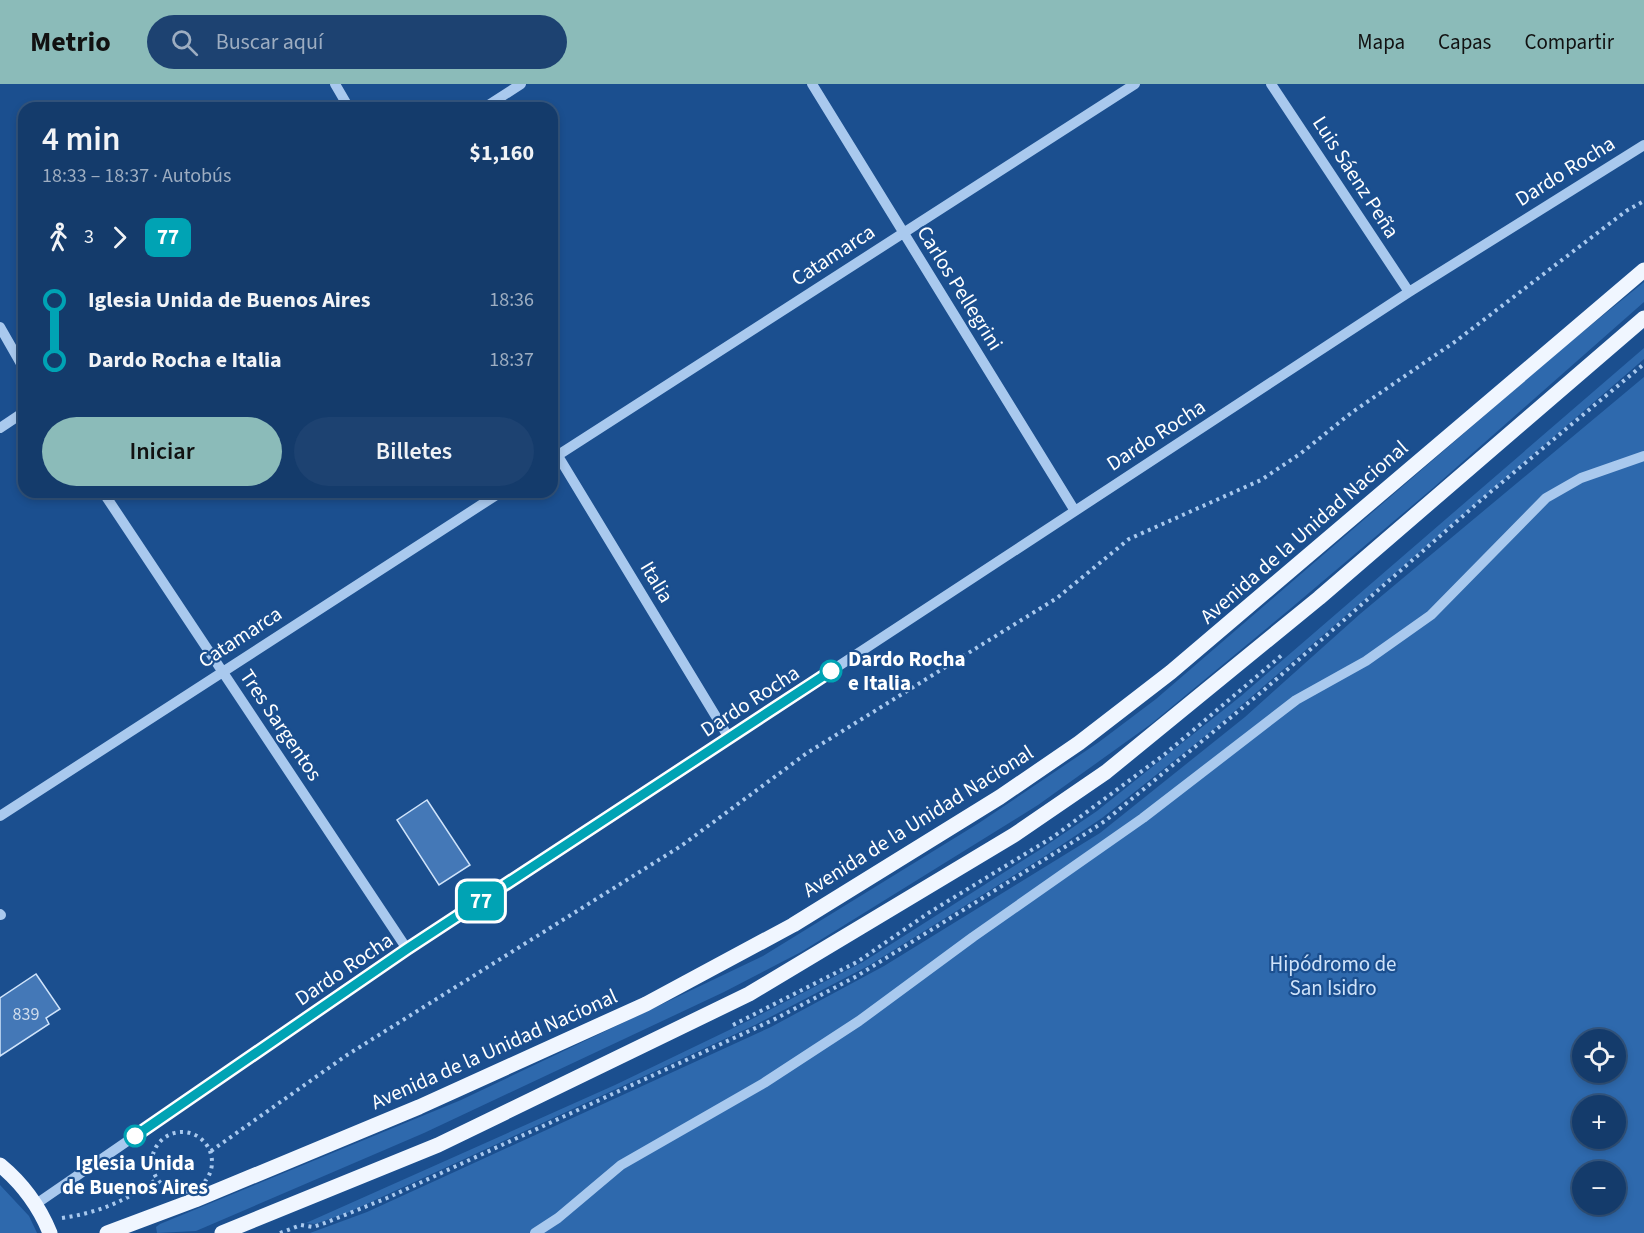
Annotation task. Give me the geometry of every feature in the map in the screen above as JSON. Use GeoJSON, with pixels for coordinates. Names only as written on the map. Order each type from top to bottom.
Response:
{"type":"FeatureCollection","features":[{"type":"Feature","properties":{"kind":"main road","name":"Avenida de la Unidad Nacional"},"geometry":{"type":"LineString","coordinates":[[107,1233],[195,1200],[419,1107],[646,1004],[793,925],[1000,796],[1078,743],[1171,672],[1644,270]]}},
{"type":"Feature","properties":{"kind":"main road"},"geometry":{"type":"LineString","coordinates":[[222,1233],[438,1145],[749,994],[1014,835],[1106,772],[1310,606],[1644,318]]}},
{"type":"Feature","properties":{"kind":"main road"},"geometry":{"type":"LineString","coordinates":[[0,1165],[15,1177],[36,1204],[48,1227]]}},
{"type":"Feature","properties":{"kind":"street"},"geometry":{"type":"LineString","coordinates":[[335,84],[346,102]]}},
{"type":"Feature","properties":{"kind":"street"},"geometry":{"type":"LineString","coordinates":[[493,102],[521,84]]}},
{"type":"Feature","properties":{"kind":"street","name":"Carlos Pellegrini"},"geometry":{"type":"LineString","coordinates":[[812,84],[1075,511]]}},
{"type":"Feature","properties":{"kind":"street","name":"Catamarca"},"geometry":{"type":"LineString","coordinates":[[558,450],[1135,84]]}},
{"type":"Feature","properties":{"kind":"street","name":"Luis Sáenz Peña"},"geometry":{"type":"LineString","coordinates":[[1271,84],[1409,292]]}},
{"type":"Feature","properties":{"kind":"street","name":"Dardo Rocha"},"geometry":{"type":"LineString","coordinates":[[36,1204],[407,949],[1409,292],[1644,145]]}},
{"type":"Feature","properties":{"kind":"street"},"geometry":{"type":"LineString","coordinates":[[0,327],[18,358]]}},
{"type":"Feature","properties":{"kind":"street"},"geometry":{"type":"LineString","coordinates":[[0,428],[18,416]]}},
{"type":"Feature","properties":{"kind":"street"},"geometry":{"type":"LineString","coordinates":[[535,1233],[558,1218],[621,1165],[764,1083],[859,1021],[973,937],[1143,819],[1296,700],[1366,662],[1431,615],[1546,498],[1581,478],[1644,456]]}},
{"type":"Feature","properties":{"kind":"street","name":"Italia"},"geometry":{"type":"LineString","coordinates":[[558,460],[729,738]]}},
{"type":"Feature","properties":{"kind":"street","name":"Tres Sargentos"},"geometry":{"type":"LineString","coordinates":[[107,498],[407,949]]}},
{"type":"Feature","properties":{"kind":"street","name":"Catamarca"},"geometry":{"type":"LineString","coordinates":[[0,816],[492,498]]}},
{"type":"Feature","properties":{"kind":"path"},"geometry":{"type":"LineString","coordinates":[[211,1151],[347,1055],[681,846],[807,753],[1057,598],[1129,539],[1261,480],[1300,454],[1350,413],[1456,341],[1626,211],[1644,201]]}},
{"type":"Feature","properties":{"kind":"path"},"geometry":{"type":"LineString","coordinates":[[188,1132],[206,1142],[211,1151],[212,1170],[201,1186],[192,1191],[173,1191],[157,1179],[152,1160],[160,1141],[168,1135],[188,1132]]}},
{"type":"Feature","properties":{"kind":"path"},"geometry":{"type":"LineString","coordinates":[[48,1227],[129,1199],[157,1179]]}},
{"type":"Feature","properties":{"kind":"green space"},"geometry":{"type":"Polygon","coordinates":[[[1644,282],[1644,302],[1433,488],[1151,724],[1038,805],[801,952],[724,992],[424,1133],[196,1231],[157,1233],[156,1227],[160,1224],[461,1100],[763,956],[979,823],[1099,742],[1156,699],[1564,347],[1644,282]]]}},
{"type":"Feature","properties":{"kind":"green space"},"geometry":{"type":"Polygon","coordinates":[[[1644,348],[1644,359],[1215,728],[1102,818],[1045,856],[868,966],[755,1025],[347,1213],[315,1224],[306,1223],[615,1085],[752,1019],[863,962],[1041,849],[1097,811],[1241,696],[1644,348]]]}},
{"type":"Feature","properties":{"kind":"green space","name":"Hipódromo de San Isidro"},"geometry":{"type":"Polygon","coordinates":[[[1644,377],[1644,1233],[310,1233],[367,1212],[771,1027],[884,966],[1100,833],[1245,717],[1360,614],[1644,377]]]}},
{"type":"Feature","properties":{"kind":"green space"},"geometry":{"type":"Polygon","coordinates":[[[0,1185],[29,1216],[37,1233],[0,1233],[0,1185]]]}},
{"type":"Feature","properties":{"kind":"building"},"geometry":{"type":"Polygon","coordinates":[[[427,800],[470,865],[439,885],[397,820],[427,800]]]}},
{"type":"Feature","properties":{"kind":"building"},"geometry":{"type":"Polygon","coordinates":[[[36,974],[60,1009],[46,1018],[49,1024],[0,1056],[0,998],[36,974]]]}},
{"type":"Feature","properties":{"kind":"bus line","name":"77"},"geometry":{"type":"LineString","coordinates":[[135,1136],[407,949],[831,671]]}},
{"type":"Feature","properties":{"kind":"place","name":"Dardo Rocha e Italia"},"geometry":{"type":"Point","coordinates":[831,671]}},
{"type":"Feature","properties":{"kind":"place","name":"Iglesia Unida de Buenos Aires"},"geometry":{"type":"Point","coordinates":[135,1136]}}]}
